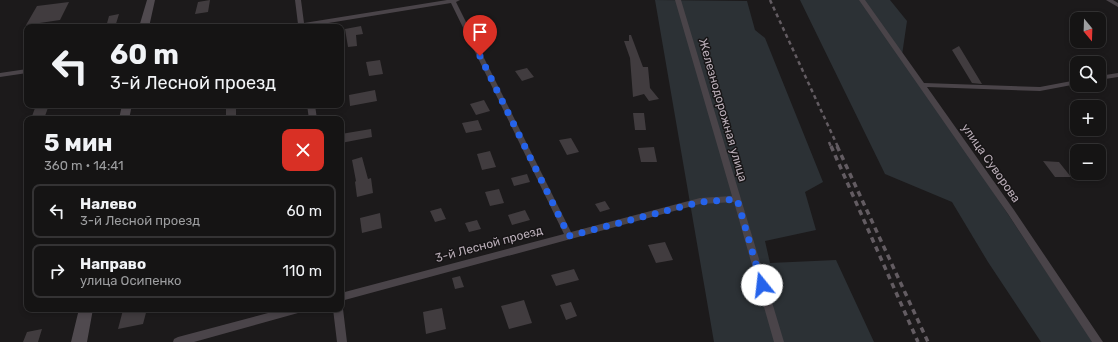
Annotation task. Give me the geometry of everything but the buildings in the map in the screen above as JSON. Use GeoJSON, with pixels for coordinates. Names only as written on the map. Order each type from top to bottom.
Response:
{"type":"FeatureCollection","features":[{"type":"Feature","properties":{"kind":"street"},"geometry":{"type":"LineString","coordinates":[[145,24],[151,0]]}},
{"type":"Feature","properties":{"kind":"street"},"geometry":{"type":"LineString","coordinates":[[298,0],[300,24]]}},
{"type":"Feature","properties":{"kind":"street"},"geometry":{"type":"LineString","coordinates":[[312,24],[454,0],[569,236]]}},
{"type":"Feature","properties":{"kind":"street","name":"Железнодорожная улица"},"geometry":{"type":"LineString","coordinates":[[678,0],[779,342]]}},
{"type":"Feature","properties":{"kind":"street","name":"улица Суворова"},"geometry":{"type":"LineString","coordinates":[[862,0],[1011,212],[1098,342]]}},
{"type":"Feature","properties":{"kind":"street"},"geometry":{"type":"LineString","coordinates":[[1109,0],[1118,5]]}},
{"type":"Feature","properties":{"kind":"street"},"geometry":{"type":"LineString","coordinates":[[0,75],[24,71]]}},
{"type":"Feature","properties":{"kind":"street"},"geometry":{"type":"LineString","coordinates":[[1106,77],[1118,75]]}},
{"type":"Feature","properties":{"kind":"street"},"geometry":{"type":"LineString","coordinates":[[921,85],[1040,89],[1070,83]]}},
{"type":"Feature","properties":{"kind":"street","name":"3-й Лесной проезд"},"geometry":{"type":"LineString","coordinates":[[344,296],[700,202],[737,199]]}},
{"type":"Feature","properties":{"kind":"street"},"geometry":{"type":"LineString","coordinates":[[79,342],[85,312]]}},
{"type":"Feature","properties":{"kind":"street"},"geometry":{"type":"LineString","coordinates":[[178,342],[287,312]]}},
{"type":"Feature","properties":{"kind":"street"},"geometry":{"type":"LineString","coordinates":[[338,312],[342,342]]}},
{"type":"Feature","properties":{"kind":"shaded area"},"geometry":{"type":"Polygon","coordinates":[[[655,0],[747,1],[755,30],[765,38],[823,182],[805,192],[816,230],[765,241],[770,263],[836,260],[874,342],[714,342],[655,0]]]}},
{"type":"Feature","properties":{"kind":"shaded area"},"geometry":{"type":"Polygon","coordinates":[[[800,0],[890,0],[907,21],[902,55],[1093,342],[1041,342],[988,262],[952,202],[885,174],[800,0]]]}},
{"type":"Feature","properties":{"kind":"railway"},"geometry":{"type":"LineString","coordinates":[[770,0],[838,147]]}},
{"type":"Feature","properties":{"kind":"railway"},"geometry":{"type":"LineString","coordinates":[[829,142],[831,147]]}},
{"type":"Feature","properties":{"kind":"railway"},"geometry":{"type":"LineString","coordinates":[[831,146],[918,342]]}},
{"type":"Feature","properties":{"kind":"railway"},"geometry":{"type":"LineString","coordinates":[[837,146],[928,342]]}},
{"type":"Feature","properties":{"kind":"route"},"geometry":{"type":"LineString","coordinates":[[480,56],[569,236],[700,202],[737,199],[762,285]]}}]}
